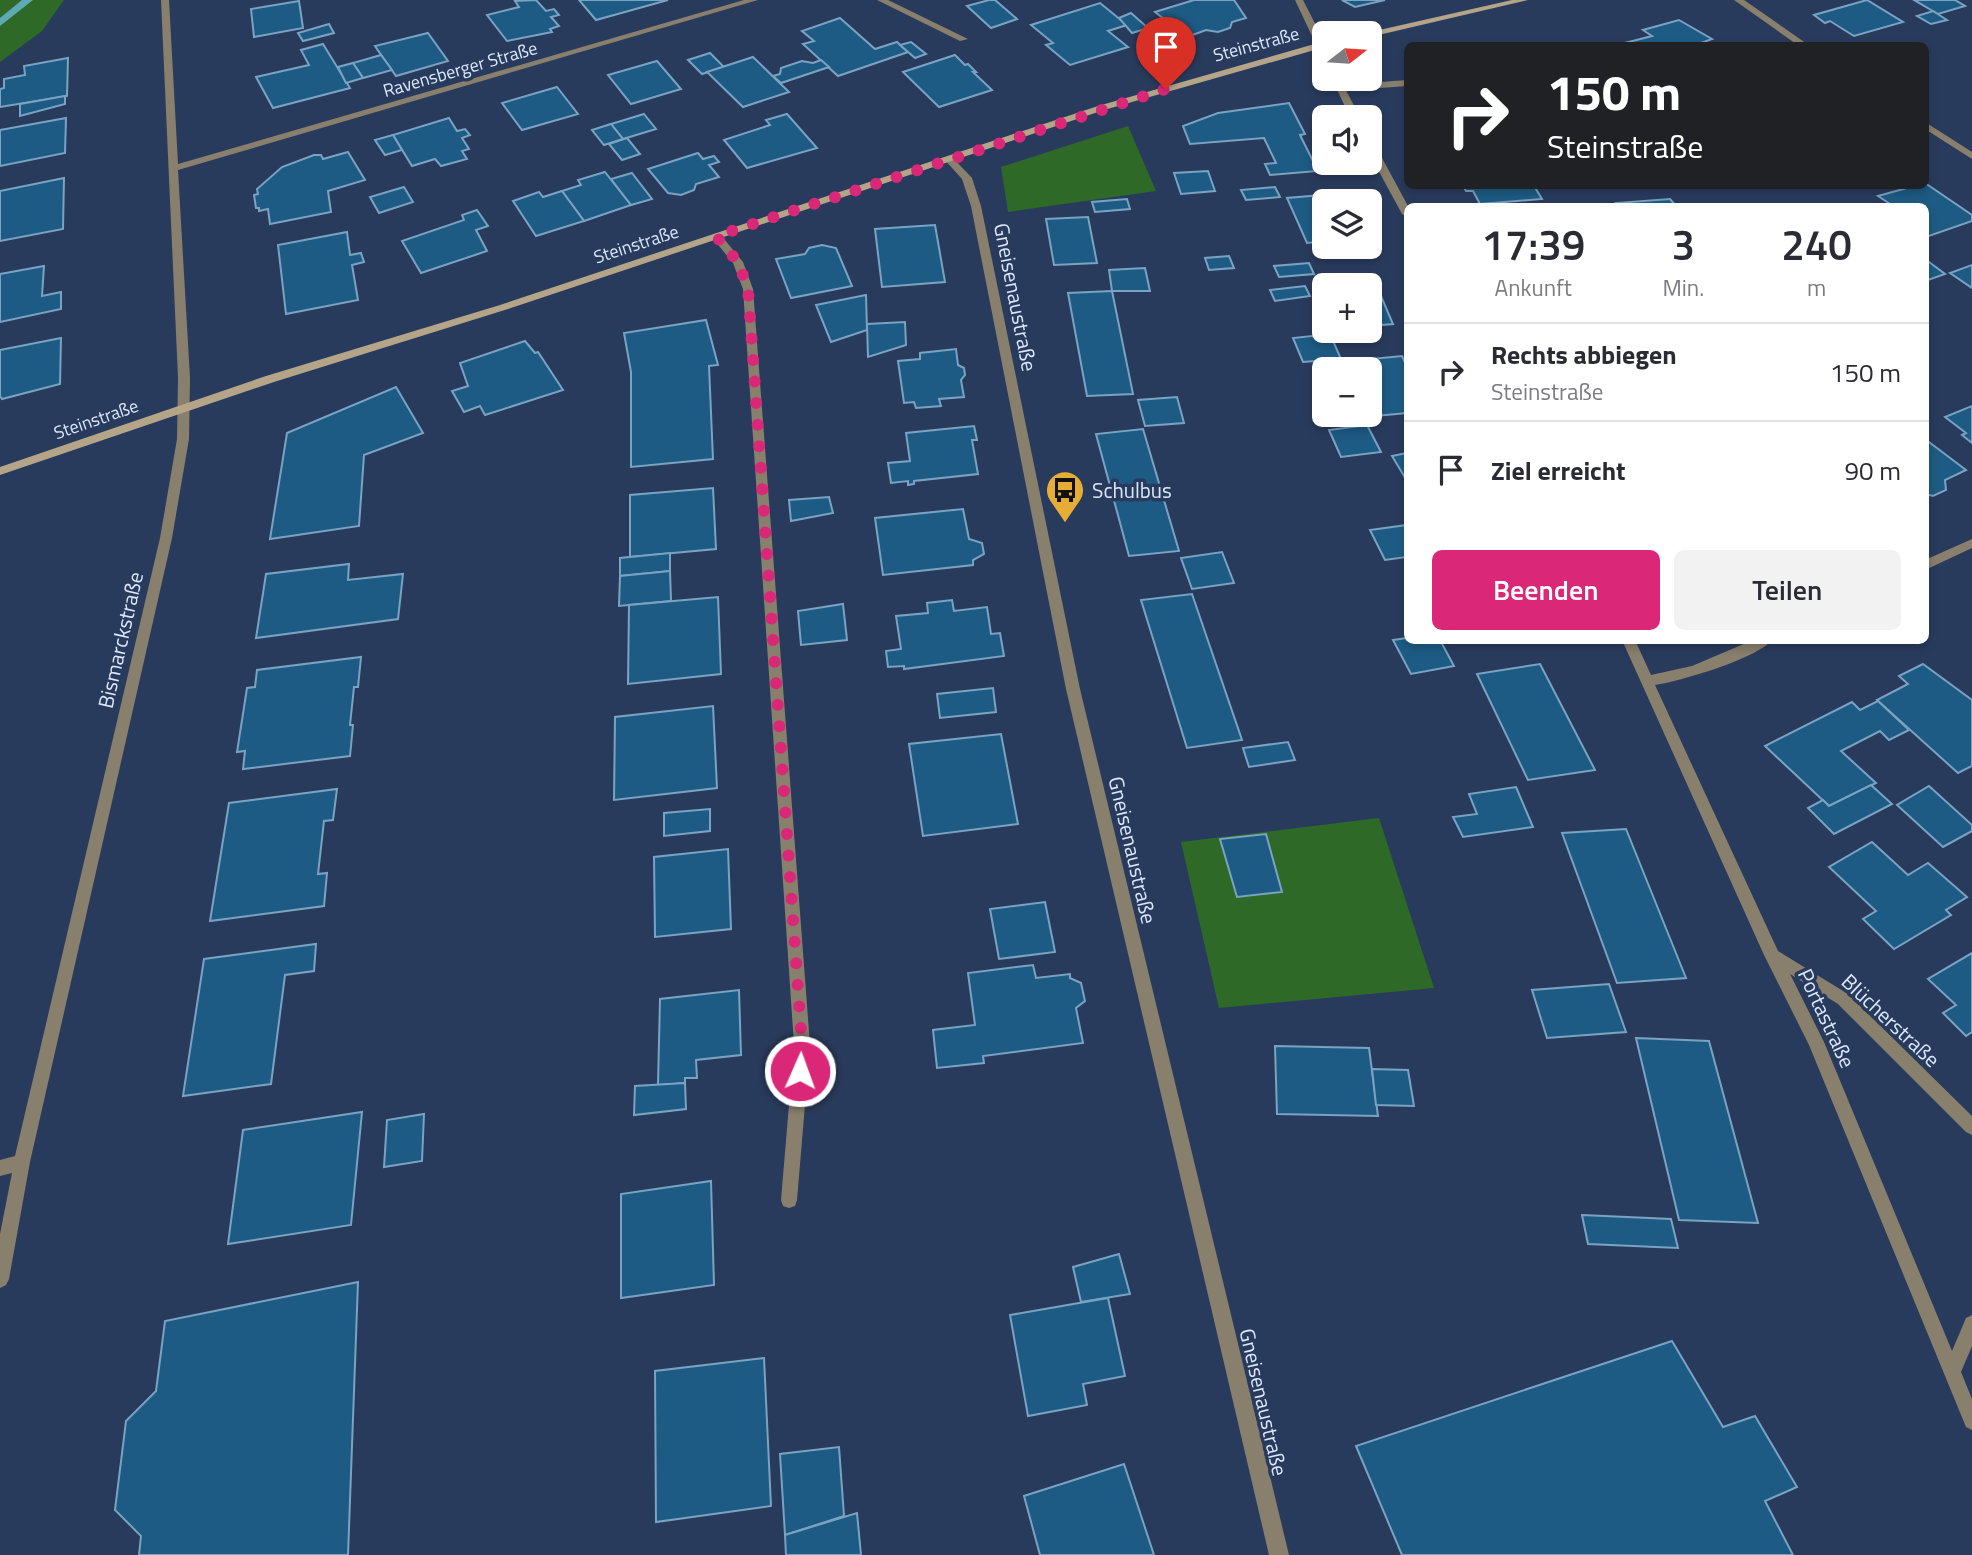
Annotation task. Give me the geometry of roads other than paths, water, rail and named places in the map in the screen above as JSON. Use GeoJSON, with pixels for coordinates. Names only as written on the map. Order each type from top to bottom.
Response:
{"type":"FeatureCollection","features":[{"type":"Feature","properties":{"kind":"main road"},"geometry":{"type":"LineString","coordinates":[[1382,31],[1524,0]]}},
{"type":"Feature","properties":{"kind":"main road","name":"Steinstraße"},"geometry":{"type":"LineString","coordinates":[[0,471],[334,358],[504,307],[1125,101],[1312,50]]}},
{"type":"Feature","properties":{"kind":"street","name":"Bismarckstraße"},"geometry":{"type":"LineString","coordinates":[[0,1279],[22,1162],[166,538],[183,439],[174,168],[165,0]]}},
{"type":"Feature","properties":{"kind":"street","name":"Ravensberger Straße"},"geometry":{"type":"LineString","coordinates":[[174,168],[754,0]]}},
{"type":"Feature","properties":{"kind":"street"},"geometry":{"type":"LineString","coordinates":[[881,0],[963,39]]}},
{"type":"Feature","properties":{"kind":"street"},"geometry":{"type":"LineString","coordinates":[[1299,0],[1312,24]]}},
{"type":"Feature","properties":{"kind":"street"},"geometry":{"type":"LineString","coordinates":[[1738,0],[1800,42]]}},
{"type":"Feature","properties":{"kind":"street"},"geometry":{"type":"LineString","coordinates":[[1382,83],[1404,83]]}},
{"type":"Feature","properties":{"kind":"street"},"geometry":{"type":"LineString","coordinates":[[1929,128],[1972,156]]}},
{"type":"Feature","properties":{"kind":"street","name":"Gneisenaustraße"},"geometry":{"type":"LineString","coordinates":[[949,159],[967,178],[976,206],[1073,689],[1279,1555]]}},
{"type":"Feature","properties":{"kind":"street"},"geometry":{"type":"LineString","coordinates":[[1382,167],[1404,208]]}},
{"type":"Feature","properties":{"kind":"street"},"geometry":{"type":"LineString","coordinates":[[716,236],[738,262],[748,289],[762,468],[802,1045],[789,1200]]}},
{"type":"Feature","properties":{"kind":"street"},"geometry":{"type":"LineString","coordinates":[[1929,563],[1972,543]]}},
{"type":"Feature","properties":{"kind":"street","name":"Portastraße"},"geometry":{"type":"LineString","coordinates":[[1630,644],[1772,955],[1816,1042],[1972,1421]]}},
{"type":"Feature","properties":{"kind":"street"},"geometry":{"type":"LineString","coordinates":[[1648,681],[1674,678],[1723,661],[1758,644]]}},
{"type":"Feature","properties":{"kind":"street","name":"Blücherstraße"},"geometry":{"type":"LineString","coordinates":[[1772,955],[1843,999],[1972,1127]]}},
{"type":"Feature","properties":{"kind":"street"},"geometry":{"type":"LineString","coordinates":[[0,1168],[22,1162]]}},
{"type":"Feature","properties":{"kind":"street"},"geometry":{"type":"LineString","coordinates":[[1953,1370],[1972,1324]]}},
{"type":"Feature","properties":{"kind":"waterway"},"geometry":{"type":"LineString","coordinates":[[0,23],[28,0]]}},
{"type":"Feature","properties":{"kind":"place","name":"Schulbus"},"geometry":{"type":"Point","coordinates":[1065,524]}}]}
